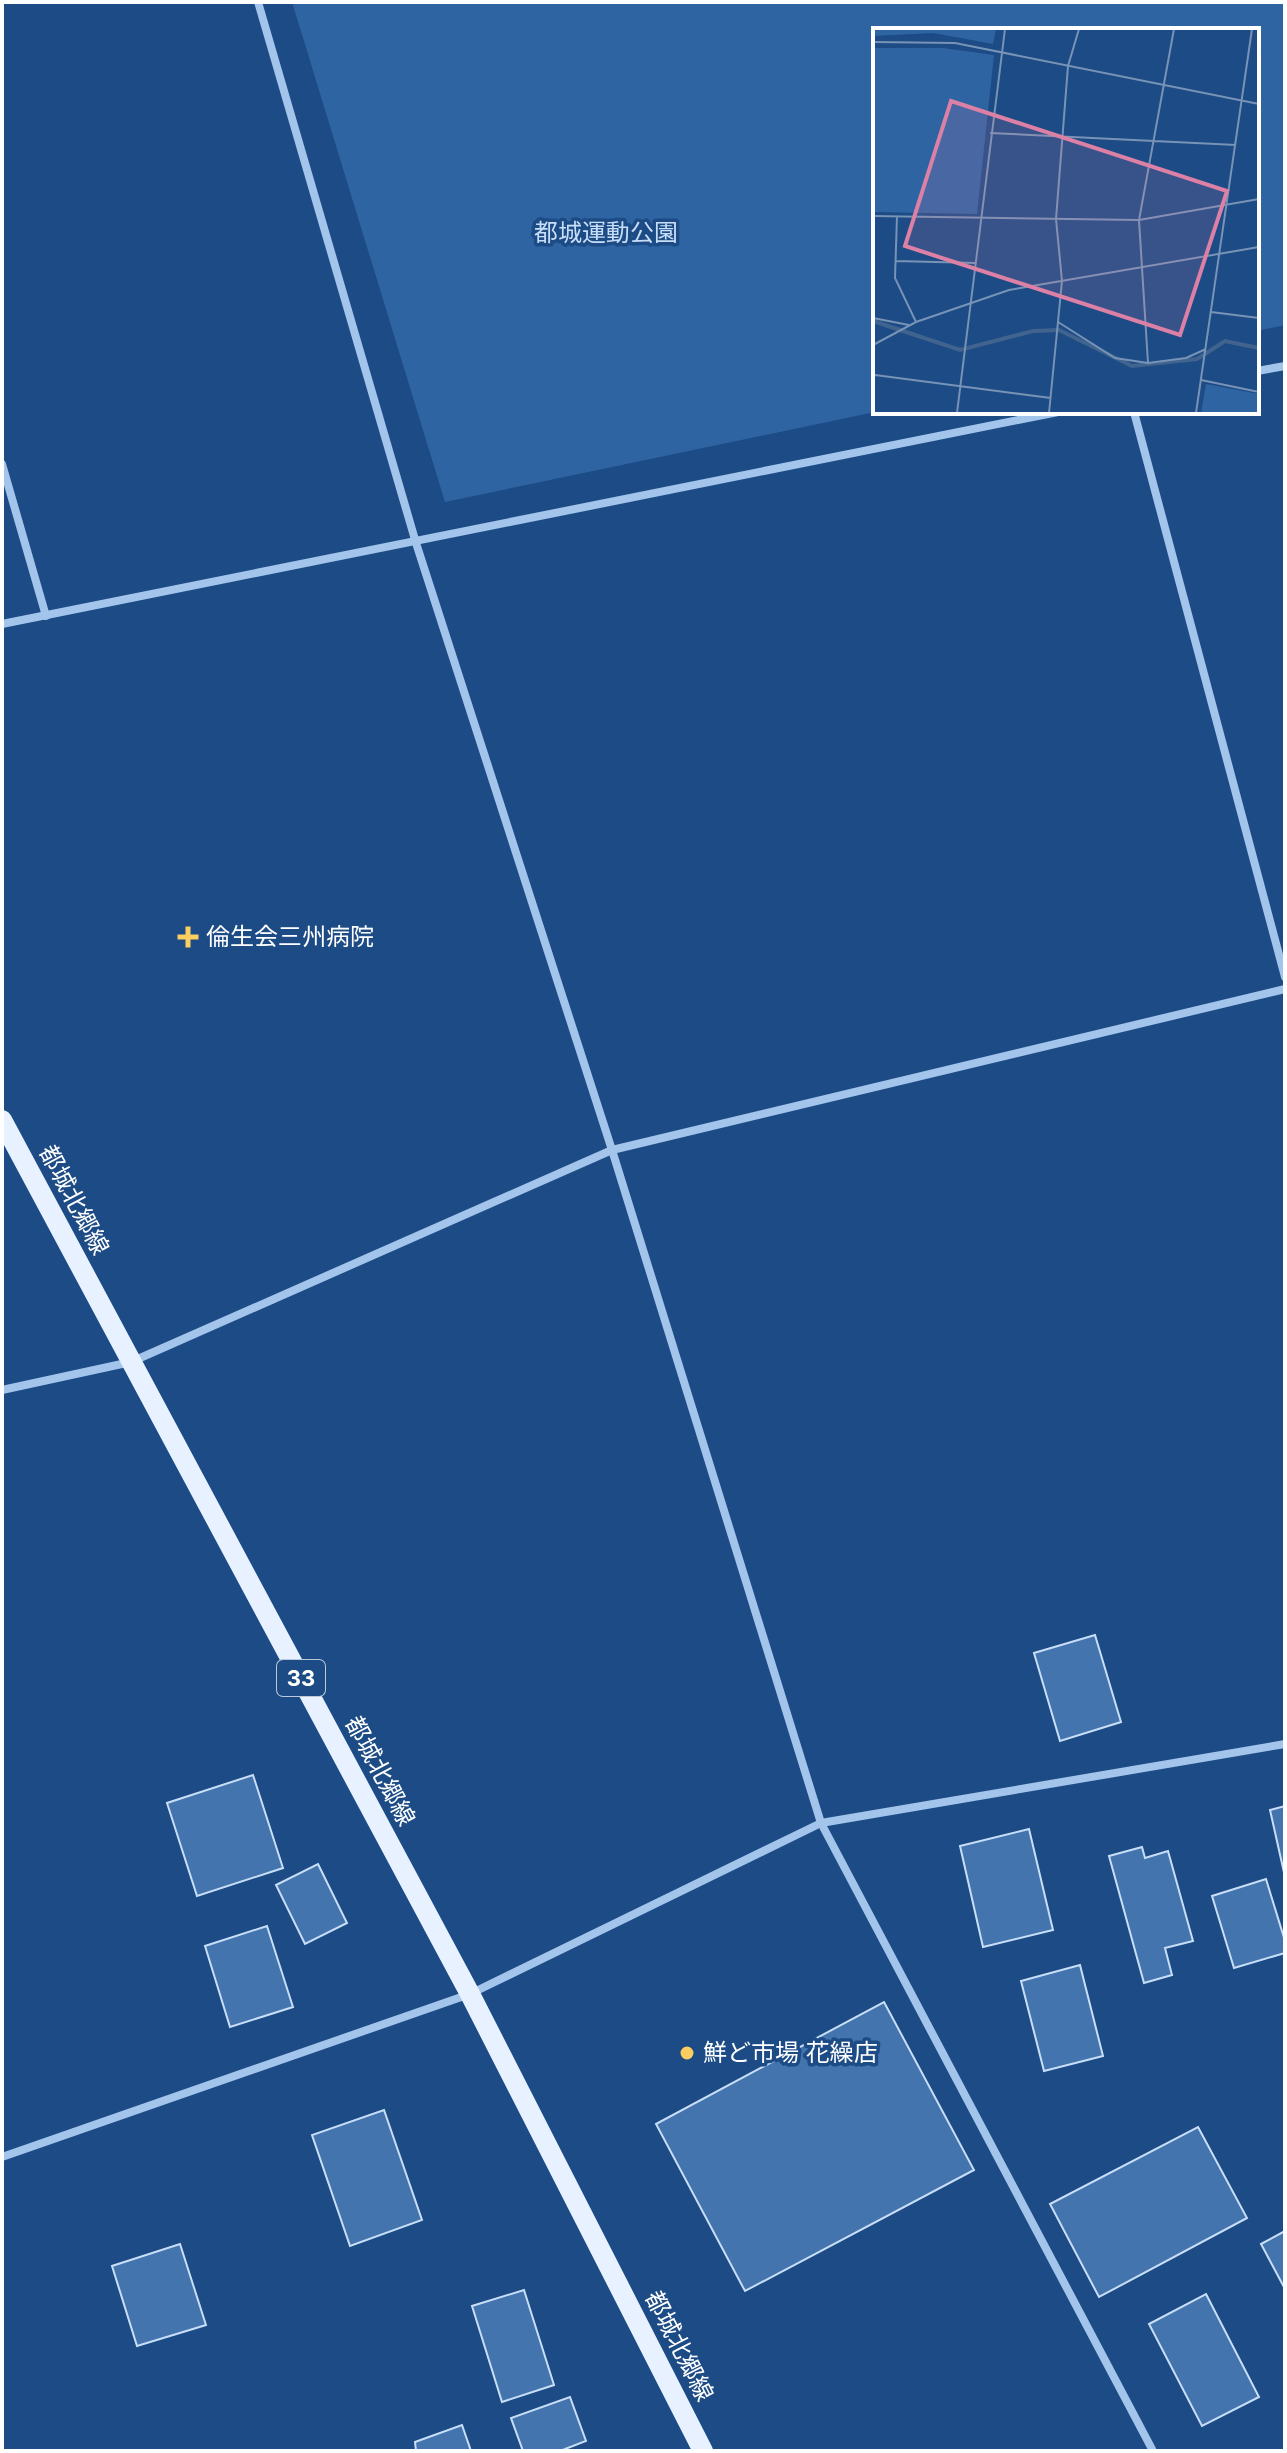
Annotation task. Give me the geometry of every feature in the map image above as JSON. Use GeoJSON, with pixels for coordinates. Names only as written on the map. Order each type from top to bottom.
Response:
{"type":"FeatureCollection","features":[{"type":"Feature","properties":{"kind":"main road","name":"都城北郷線"},"geometry":{"type":"LineString","coordinates":[[2,1120],[470,1994],[703,2451]]}},
{"type":"Feature","properties":{"kind":"street"},"geometry":{"type":"LineString","coordinates":[[258,2],[416,543],[612,1150],[821,1823],[1153,2451]]}},
{"type":"Feature","properties":{"kind":"street"},"geometry":{"type":"LineString","coordinates":[[1259,371],[1285,366]]}},
{"type":"Feature","properties":{"kind":"street"},"geometry":{"type":"LineString","coordinates":[[2,624],[1048,414]]}},
{"type":"Feature","properties":{"kind":"street"},"geometry":{"type":"LineString","coordinates":[[1135,414],[1285,977]]}},
{"type":"Feature","properties":{"kind":"street"},"geometry":{"type":"LineString","coordinates":[[2,464],[46,616]]}},
{"type":"Feature","properties":{"kind":"street"},"geometry":{"type":"LineString","coordinates":[[2,1390],[131,1362],[612,1150],[1285,989]]}},
{"type":"Feature","properties":{"kind":"street"},"geometry":{"type":"LineString","coordinates":[[2,2157],[470,1994],[821,1823],[1285,1744]]}},
{"type":"Feature","properties":{"kind":"green space","name":"都城運動公園"},"geometry":{"type":"Polygon","coordinates":[[[292,2],[1285,2],[1285,325],[1259,331],[1259,28],[873,28],[873,412],[445,502],[292,2]]]}},
{"type":"Feature","properties":{"kind":"building"},"geometry":{"type":"Polygon","coordinates":[[[1095,1635],[1121,1722],[1060,1741],[1034,1653],[1095,1635]]]}},
{"type":"Feature","properties":{"kind":"building"},"geometry":{"type":"Polygon","coordinates":[[[253,1775],[283,1868],[197,1896],[167,1803],[253,1775]]]}},
{"type":"Feature","properties":{"kind":"building"},"geometry":{"type":"Polygon","coordinates":[[[1285,1806],[1285,1877],[1270,1810],[1285,1806]]]}},
{"type":"Feature","properties":{"kind":"building"},"geometry":{"type":"Polygon","coordinates":[[[1029,1829],[1053,1930],[983,1947],[960,1846],[1029,1829]]]}},
{"type":"Feature","properties":{"kind":"building"},"geometry":{"type":"Polygon","coordinates":[[[1142,1847],[1145,1858],[1168,1851],[1193,1941],[1165,1948],[1172,1975],[1144,1983],[1109,1856],[1142,1847]]]}},
{"type":"Feature","properties":{"kind":"building"},"geometry":{"type":"Polygon","coordinates":[[[318,1864],[347,1923],[305,1944],[276,1885],[318,1864]]]}},
{"type":"Feature","properties":{"kind":"building"},"geometry":{"type":"Polygon","coordinates":[[[1266,1879],[1285,1941],[1285,1953],[1234,1968],[1212,1896],[1266,1879]]]}},
{"type":"Feature","properties":{"kind":"building"},"geometry":{"type":"Polygon","coordinates":[[[267,1926],[293,2007],[230,2027],[205,1946],[267,1926]]]}},
{"type":"Feature","properties":{"kind":"building"},"geometry":{"type":"Polygon","coordinates":[[[1080,1965],[1103,2056],[1044,2071],[1021,1981],[1080,1965]]]}},
{"type":"Feature","properties":{"kind":"building"},"geometry":{"type":"Polygon","coordinates":[[[884,2002],[974,2170],[745,2291],[656,2124],[884,2002]]]}},
{"type":"Feature","properties":{"kind":"building"},"geometry":{"type":"Polygon","coordinates":[[[384,2110],[422,2220],[350,2246],[312,2135],[384,2110]]]}},
{"type":"Feature","properties":{"kind":"building"},"geometry":{"type":"Polygon","coordinates":[[[1198,2127],[1247,2218],[1099,2297],[1050,2204],[1198,2127]]]}},
{"type":"Feature","properties":{"kind":"building"},"geometry":{"type":"Polygon","coordinates":[[[1285,2231],[1285,2289],[1261,2244],[1285,2231]]]}},
{"type":"Feature","properties":{"kind":"building"},"geometry":{"type":"Polygon","coordinates":[[[180,2244],[206,2325],[137,2346],[112,2266],[180,2244]]]}},
{"type":"Feature","properties":{"kind":"building"},"geometry":{"type":"Polygon","coordinates":[[[524,2290],[554,2385],[502,2402],[472,2306],[524,2290]]]}},
{"type":"Feature","properties":{"kind":"building"},"geometry":{"type":"Polygon","coordinates":[[[1206,2294],[1259,2397],[1202,2426],[1149,2324],[1206,2294]]]}},
{"type":"Feature","properties":{"kind":"building"},"geometry":{"type":"Polygon","coordinates":[[[570,2397],[586,2441],[560,2451],[523,2451],[511,2418],[570,2397]]]}},
{"type":"Feature","properties":{"kind":"building"},"geometry":{"type":"Polygon","coordinates":[[[462,2425],[471,2451],[416,2451],[415,2442],[462,2425]]]}},
{"type":"Feature","properties":{"kind":"place","name":"倫生会三州病院"},"geometry":{"type":"Point","coordinates":[188,937]}},
{"type":"Feature","properties":{"kind":"place","name":"鮮ど市場 花繰店"},"geometry":{"type":"Point","coordinates":[687,2053]}}]}
